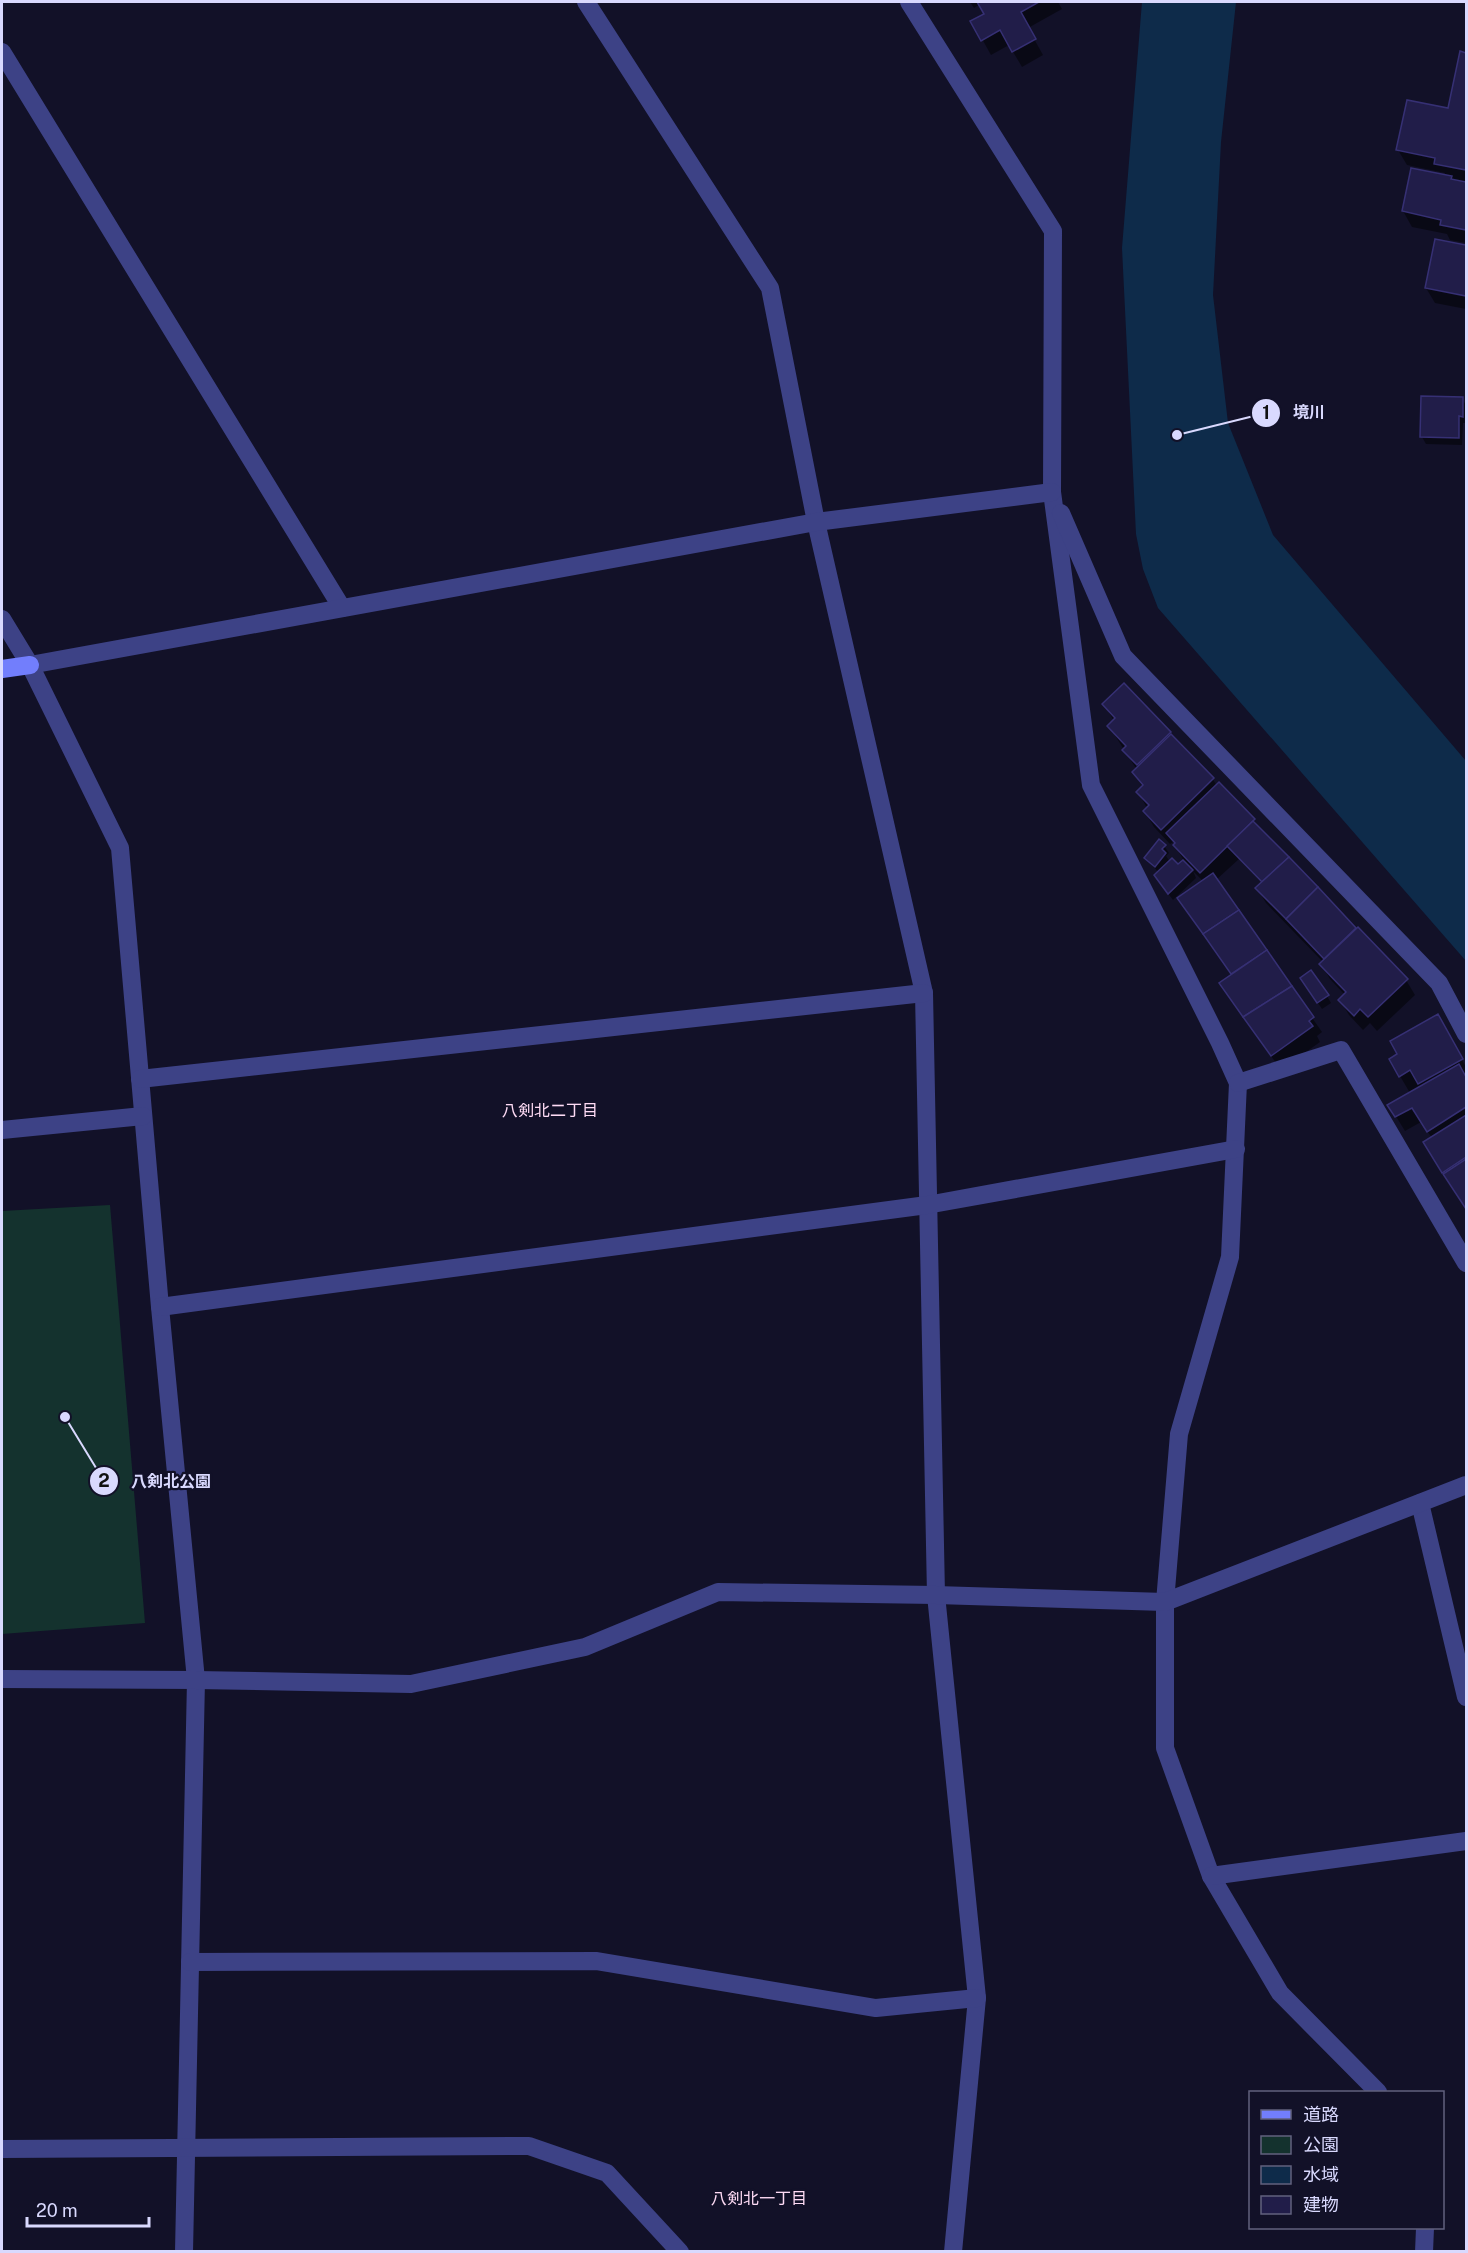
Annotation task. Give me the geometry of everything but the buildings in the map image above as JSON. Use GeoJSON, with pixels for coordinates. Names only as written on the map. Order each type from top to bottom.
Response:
{"type":"FeatureCollection","features":[{"type":"Feature","properties":{"kind":"street"},"geometry":{"type":"LineString","coordinates":[[586,2],[770,288],[816,522],[924,993],[936,1595],[977,1998],[953,2252]]}},
{"type":"Feature","properties":{"kind":"street"},"geometry":{"type":"LineString","coordinates":[[909,2],[1053,231],[1052,492],[1090,785],[1238,1083],[1230,1257],[1179,1434],[1165,1602],[1165,1748],[1211,1876],[1280,1993],[1377,2091]]}},
{"type":"Feature","properties":{"kind":"street"},"geometry":{"type":"LineString","coordinates":[[2,52],[342,608]]}},
{"type":"Feature","properties":{"kind":"street"},"geometry":{"type":"LineString","coordinates":[[2,669],[816,522],[1052,492]]}},
{"type":"Feature","properties":{"kind":"street"},"geometry":{"type":"LineString","coordinates":[[1052,492],[1123,656],[1439,982],[1467,1034]]}},
{"type":"Feature","properties":{"kind":"street"},"geometry":{"type":"LineString","coordinates":[[2,619],[30,665],[120,848],[160,1307],[196,1680],[184,2252]]}},
{"type":"Feature","properties":{"kind":"street"},"geometry":{"type":"LineString","coordinates":[[140,1079],[924,993]]}},
{"type":"Feature","properties":{"kind":"street"},"geometry":{"type":"LineString","coordinates":[[1238,1083],[1341,1050],[1467,1263]]}},
{"type":"Feature","properties":{"kind":"street"},"geometry":{"type":"LineString","coordinates":[[2,1130],[143,1116]]}},
{"type":"Feature","properties":{"kind":"street"},"geometry":{"type":"LineString","coordinates":[[160,1307],[927,1205],[1236,1149]]}},
{"type":"Feature","properties":{"kind":"street"},"geometry":{"type":"LineString","coordinates":[[2,1679],[411,1684],[585,1647],[718,1592],[936,1595],[1165,1602],[1467,1485]]}},
{"type":"Feature","properties":{"kind":"street"},"geometry":{"type":"LineString","coordinates":[[1420,1503],[1467,1697]]}},
{"type":"Feature","properties":{"kind":"street"},"geometry":{"type":"LineString","coordinates":[[1211,1876],[1467,1841]]}},
{"type":"Feature","properties":{"kind":"street"},"geometry":{"type":"LineString","coordinates":[[190,1962],[597,1961],[876,2008],[977,1998]]}},
{"type":"Feature","properties":{"kind":"street"},"geometry":{"type":"LineString","coordinates":[[2,2149],[529,2146],[607,2173],[680,2252]]}},
{"type":"Feature","properties":{"kind":"street"},"geometry":{"type":"LineString","coordinates":[[1424,2252],[1425,2229]]}},
{"type":"Feature","properties":{"kind":"green space"},"geometry":{"type":"Polygon","coordinates":[[[110,1205],[145,1623],[2,1634],[2,1211],[110,1205]]]}},
{"type":"Feature","properties":{"kind":"water"},"geometry":{"type":"Polygon","coordinates":[[[1142,2],[1236,2],[1221,142],[1213,295],[1228,423],[1273,535],[1466,761],[1466,961],[1158,608],[1143,569],[1136,534],[1122,248],[1142,2]]]}},
{"type":"Feature","properties":{"kind":"place","name":"境川"},"geometry":{"type":"Point","coordinates":[1177,435]}},
{"type":"Feature","properties":{"kind":"place","name":"八剣北公園"},"geometry":{"type":"Point","coordinates":[65,1417]}},
{"type":"Feature","properties":{"kind":"district","name":"八剣北二丁目"},"geometry":{"type":"Point","coordinates":[550,1110]}},
{"type":"Feature","properties":{"kind":"district","name":"八剣北一丁目"},"geometry":{"type":"Point","coordinates":[759,2198]}}]}
